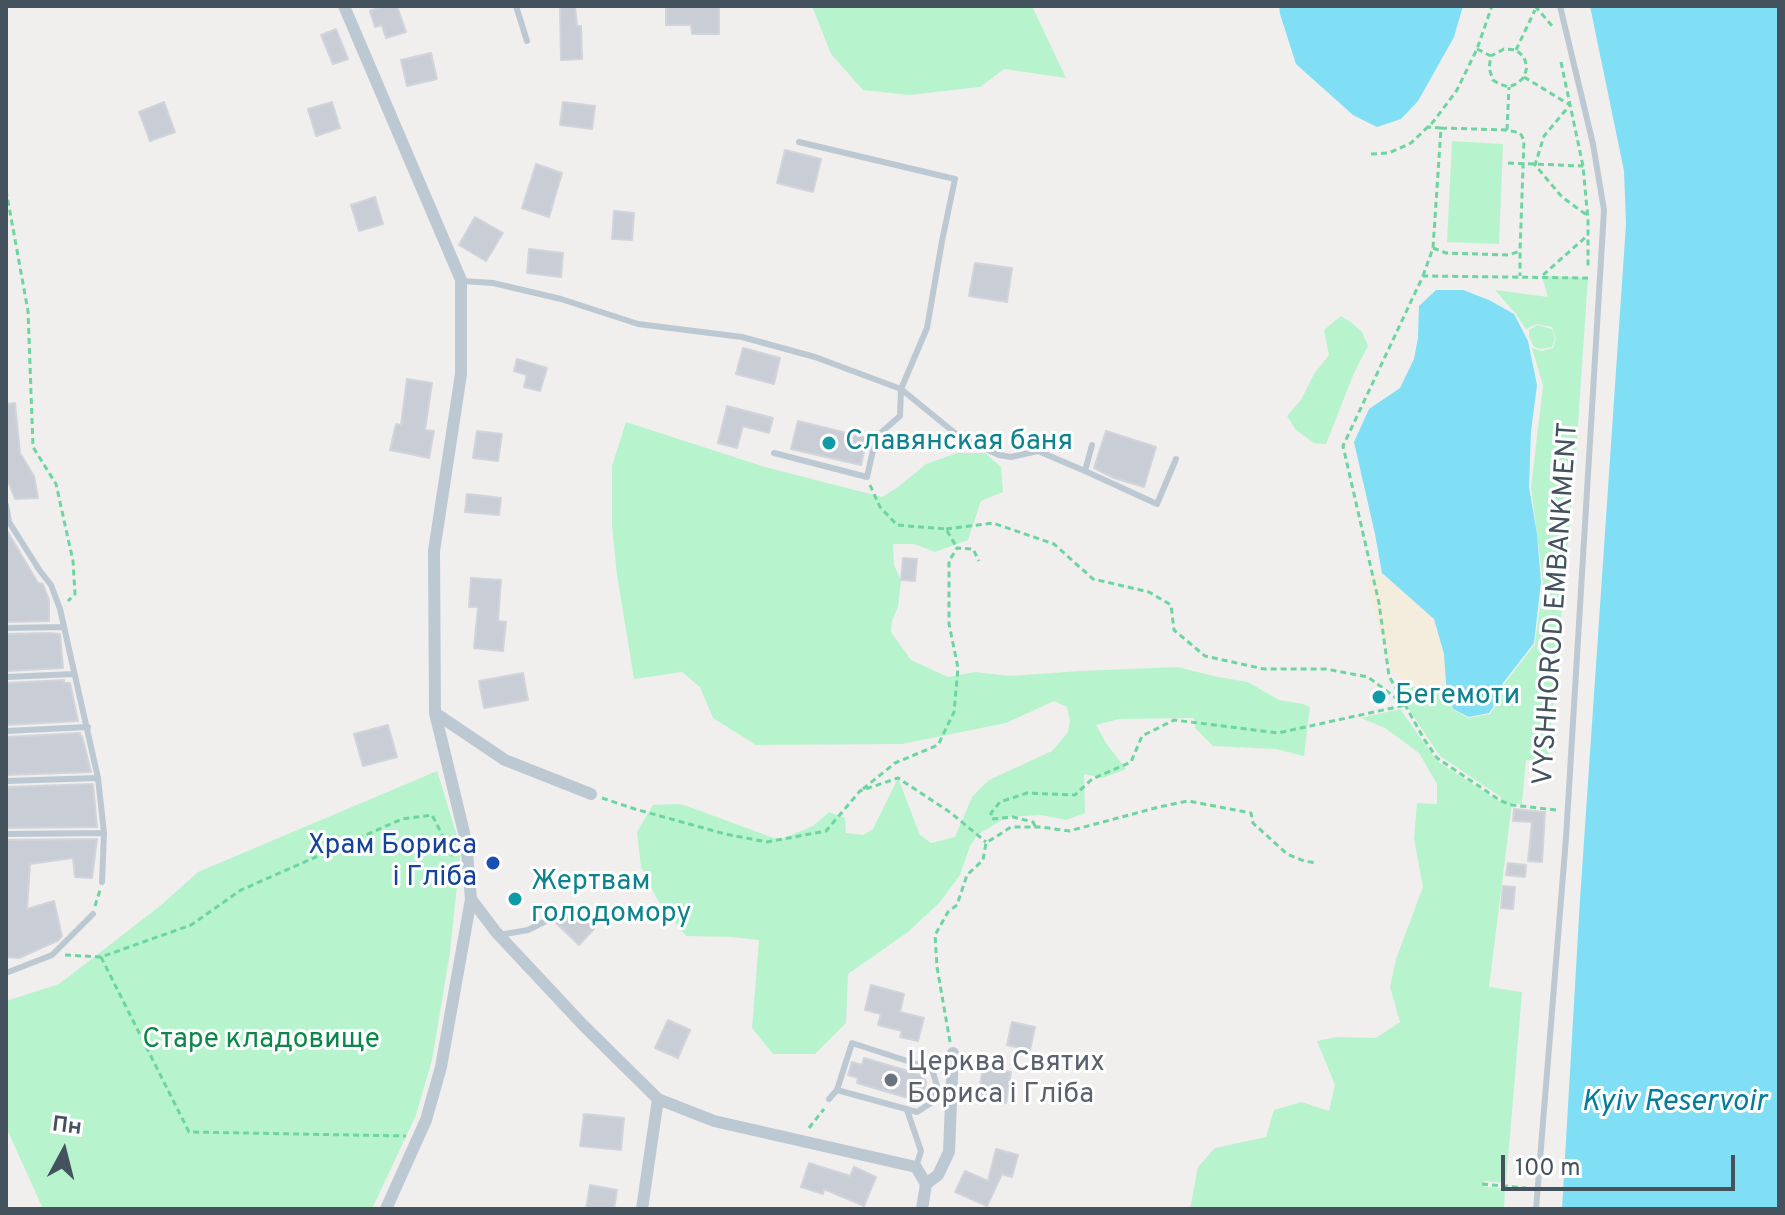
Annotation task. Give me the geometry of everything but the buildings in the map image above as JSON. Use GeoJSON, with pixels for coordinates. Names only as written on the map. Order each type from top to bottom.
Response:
{"type":"FeatureCollection","features":[{"type":"Feature","properties":{"kind":"street"},"geometry":{"type":"LineString","coordinates":[[344,6],[461,280],[461,374],[434,551],[435,713],[466,841],[471,899],[441,1067],[426,1120],[386,1209]]}},
{"type":"Feature","properties":{"kind":"street"},"geometry":{"type":"LineString","coordinates":[[435,713],[505,760],[591,794]]}},
{"type":"Feature","properties":{"kind":"street"},"geometry":{"type":"LineString","coordinates":[[471,899],[499,935],[583,1025],[658,1099],[714,1121],[916,1167],[926,1184],[922,1209]]}},
{"type":"Feature","properties":{"kind":"street"},"geometry":{"type":"LineString","coordinates":[[926,1184],[938,1175],[949,1152],[953,1053]]}},
{"type":"Feature","properties":{"kind":"street"},"geometry":{"type":"LineString","coordinates":[[642,1209],[658,1099]]}},
{"type":"Feature","properties":{"kind":"lane"},"geometry":{"type":"LineString","coordinates":[[516,6],[527,41]]}},
{"type":"Feature","properties":{"kind":"lane","name":"VYSHHOROD EMBANKMENT"},"geometry":{"type":"LineString","coordinates":[[1536,1209],[1568,810],[1604,210],[1593,144],[1560,6]]}},
{"type":"Feature","properties":{"kind":"lane"},"geometry":{"type":"LineString","coordinates":[[774,453],[867,477],[876,437],[900,416],[901,389],[927,328],[955,179],[799,142]]}},
{"type":"Feature","properties":{"kind":"lane"},"geometry":{"type":"LineString","coordinates":[[461,280],[493,283],[561,299],[638,324],[742,337],[815,357],[901,389],[961,438],[999,455],[1011,457],[1038,451],[1157,504],[1176,459]]}},
{"type":"Feature","properties":{"kind":"lane"},"geometry":{"type":"LineString","coordinates":[[1085,471],[1092,445]]}},
{"type":"Feature","properties":{"kind":"lane"},"geometry":{"type":"LineString","coordinates":[[6,505],[8,522],[51,585],[64,627],[98,778],[104,833],[102,882]]}},
{"type":"Feature","properties":{"kind":"lane"},"geometry":{"type":"LineString","coordinates":[[6,628],[64,627]]}},
{"type":"Feature","properties":{"kind":"lane"},"geometry":{"type":"LineString","coordinates":[[6,677],[74,674]]}},
{"type":"Feature","properties":{"kind":"lane"},"geometry":{"type":"LineString","coordinates":[[6,731],[88,727]]}},
{"type":"Feature","properties":{"kind":"lane"},"geometry":{"type":"LineString","coordinates":[[6,781],[98,778]]}},
{"type":"Feature","properties":{"kind":"lane"},"geometry":{"type":"LineString","coordinates":[[6,834],[104,833]]}},
{"type":"Feature","properties":{"kind":"lane"},"geometry":{"type":"LineString","coordinates":[[6,973],[52,955],[93,914]]}},
{"type":"Feature","properties":{"kind":"lane"},"geometry":{"type":"LineString","coordinates":[[499,935],[528,930],[548,920]]}},
{"type":"Feature","properties":{"kind":"lane"},"geometry":{"type":"LineString","coordinates":[[829,1099],[837,1090],[852,1043],[932,1069],[937,1086],[931,1103],[917,1112],[837,1090]]}},
{"type":"Feature","properties":{"kind":"lane"},"geometry":{"type":"LineString","coordinates":[[907,1110],[921,1151],[916,1167]]}},
{"type":"Feature","properties":{"kind":"path"},"geometry":{"type":"LineString","coordinates":[[1371,154],[1389,153],[1411,143],[1427,127],[1457,90],[1477,49],[1492,6]]}},
{"type":"Feature","properties":{"kind":"path"},"geometry":{"type":"LineString","coordinates":[[1516,50],[1536,7],[1553,27]]}},
{"type":"Feature","properties":{"kind":"path"},"geometry":{"type":"LineString","coordinates":[[1477,49],[1491,56]]}},
{"type":"Feature","properties":{"kind":"path"},"geometry":{"type":"LineString","coordinates":[[1504,49],[1516,50],[1524,57],[1527,67],[1524,77],[1509,87],[1493,80],[1489,68],[1491,56],[1504,49]]}},
{"type":"Feature","properties":{"kind":"path"},"geometry":{"type":"LineString","coordinates":[[1423,276],[1588,278],[1588,216],[1583,166],[1560,58]]}},
{"type":"Feature","properties":{"kind":"path"},"geometry":{"type":"LineString","coordinates":[[1524,77],[1570,105]]}},
{"type":"Feature","properties":{"kind":"path"},"geometry":{"type":"LineString","coordinates":[[1507,130],[1509,87]]}},
{"type":"Feature","properties":{"kind":"path"},"geometry":{"type":"LineString","coordinates":[[1535,165],[1544,136],[1570,105]]}},
{"type":"Feature","properties":{"kind":"path"},"geometry":{"type":"LineString","coordinates":[[1427,127],[1520,133],[1524,140],[1520,276]]}},
{"type":"Feature","properties":{"kind":"path"},"geometry":{"type":"LineString","coordinates":[[1441,128],[1433,248],[1423,276],[1343,446],[1379,603],[1389,676],[1424,739],[1437,758],[1501,801],[1512,805],[1568,810]]}},
{"type":"Feature","properties":{"kind":"path"},"geometry":{"type":"LineString","coordinates":[[1508,163],[1583,166]]}},
{"type":"Feature","properties":{"kind":"path"},"geometry":{"type":"LineString","coordinates":[[1535,165],[1562,197],[1588,216]]}},
{"type":"Feature","properties":{"kind":"path"},"geometry":{"type":"LineString","coordinates":[[6,190],[28,311],[33,447],[56,484],[73,561],[75,594]]}},
{"type":"Feature","properties":{"kind":"path"},"geometry":{"type":"LineString","coordinates":[[1542,276],[1588,235]]}},
{"type":"Feature","properties":{"kind":"path"},"geometry":{"type":"LineString","coordinates":[[1433,248],[1446,253],[1509,255],[1520,251]]}},
{"type":"Feature","properties":{"kind":"path"},"geometry":{"type":"LineString","coordinates":[[867,477],[880,507],[897,525],[946,529],[993,523],[1054,544],[1093,579],[1149,592],[1171,605],[1174,630],[1205,656],[1264,669],[1326,669],[1368,677],[1406,705]]}},
{"type":"Feature","properties":{"kind":"path"},"geometry":{"type":"LineString","coordinates":[[946,529],[957,548]]}},
{"type":"Feature","properties":{"kind":"path"},"geometry":{"type":"LineString","coordinates":[[957,548],[973,549],[979,561]]}},
{"type":"Feature","properties":{"kind":"path"},"geometry":{"type":"LineString","coordinates":[[591,794],[725,834],[767,842],[826,831],[860,791],[895,763],[938,745],[954,712],[958,668],[949,624],[949,561],[957,548]]}},
{"type":"Feature","properties":{"kind":"path"},"geometry":{"type":"LineString","coordinates":[[1035,827],[1033,822],[1013,817],[992,819],[991,813],[1000,802],[1027,793],[1075,795],[1092,779],[1131,762],[1142,736],[1174,720],[1278,733],[1406,705]]}},
{"type":"Feature","properties":{"kind":"path"},"geometry":{"type":"LineString","coordinates":[[860,791],[898,778],[951,813],[986,843]]}},
{"type":"Feature","properties":{"kind":"path"},"geometry":{"type":"LineString","coordinates":[[953,1053],[937,967],[935,935],[948,912],[957,905],[967,875],[983,860],[986,843],[1011,827],[1069,831],[1188,801],[1251,813],[1253,823],[1287,854],[1316,863]]}},
{"type":"Feature","properties":{"kind":"path"},"geometry":{"type":"LineString","coordinates":[[52,955],[101,957],[191,925],[241,890],[402,819],[432,815],[451,855],[469,867]]}},
{"type":"Feature","properties":{"kind":"path"},"geometry":{"type":"LineString","coordinates":[[93,914],[102,882]]}},
{"type":"Feature","properties":{"kind":"path"},"geometry":{"type":"LineString","coordinates":[[101,957],[189,1132],[419,1136]]}},
{"type":"Feature","properties":{"kind":"path"},"geometry":{"type":"LineString","coordinates":[[802,1142],[821,1114]]}},
{"type":"Feature","properties":{"kind":"path"},"geometry":{"type":"LineString","coordinates":[[1482,1184],[1537,1189]]}},
{"type":"Feature","properties":{"kind":"green space"},"geometry":{"type":"Polygon","coordinates":[[[812,6],[1032,6],[1066,78],[1004,69],[980,87],[909,95],[863,90],[831,54],[812,6]]]}},
{"type":"Feature","properties":{"kind":"green space"},"geometry":{"type":"Polygon","coordinates":[[[1452,141],[1503,144],[1499,244],[1447,242],[1452,141]]]}},
{"type":"Feature","properties":{"kind":"green space"},"geometry":{"type":"Polygon","coordinates":[[[1542,276],[1588,278],[1576,454],[1548,762],[1526,760],[1522,804],[1512,803],[1489,987],[1522,992],[1506,1183],[1484,1181],[1486,1191],[1486,1187],[1505,1189],[1504,1209],[1190,1209],[1198,1167],[1215,1148],[1266,1137],[1274,1110],[1301,1102],[1329,1111],[1335,1085],[1317,1041],[1337,1037],[1376,1038],[1400,1022],[1390,987],[1396,959],[1423,887],[1414,839],[1417,803],[1437,804],[1437,784],[1419,753],[1385,728],[1361,718],[1400,709],[1437,761],[1500,802],[1501,797],[1440,756],[1406,705],[1398,679],[1424,689],[1445,685],[1453,710],[1469,718],[1490,714],[1504,684],[1535,644],[1543,582],[1531,487],[1543,386],[1532,348],[1542,351],[1553,348],[1556,339],[1552,327],[1536,324],[1526,329],[1495,290],[1548,297],[1542,276]]]}},
{"type":"Feature","properties":{"kind":"green space"},"geometry":{"type":"Polygon","coordinates":[[[1341,316],[1362,332],[1368,346],[1326,444],[1314,443],[1296,430],[1287,416],[1301,400],[1314,374],[1329,355],[1324,330],[1341,316]]]}},
{"type":"Feature","properties":{"kind":"green space"},"geometry":{"type":"Polygon","coordinates":[[[1537,325],[1552,329],[1555,339],[1552,347],[1534,347],[1529,330],[1537,325]]]}},
{"type":"Feature","properties":{"kind":"green space"},"geometry":{"type":"Polygon","coordinates":[[[626,422],[765,467],[882,497],[926,464],[957,453],[985,453],[1001,467],[1003,492],[981,501],[968,540],[935,552],[914,544],[893,544],[894,565],[901,581],[891,632],[911,660],[948,677],[975,672],[1010,676],[1177,667],[1248,682],[1279,700],[1310,707],[1304,756],[1276,749],[1213,746],[1195,728],[1194,718],[1119,719],[1096,725],[1126,769],[1103,778],[1084,774],[1085,813],[1066,820],[1041,815],[1007,817],[977,835],[960,875],[940,902],[908,932],[848,974],[846,1023],[815,1054],[773,1054],[752,1028],[759,940],[686,936],[657,899],[641,867],[637,832],[653,805],[687,806],[779,840],[813,826],[829,812],[845,818],[846,833],[863,835],[873,829],[898,778],[920,835],[931,843],[955,837],[972,797],[989,780],[1052,751],[1068,732],[1070,720],[1067,707],[1054,701],[1006,723],[902,744],[756,745],[713,718],[700,687],[682,672],[634,679],[612,526],[612,466],[626,422]]]}},
{"type":"Feature","properties":{"kind":"green space","name":"Старе кладовище"},"geometry":{"type":"Polygon","coordinates":[[[437,771],[461,849],[450,952],[432,1060],[416,1115],[372,1209],[43,1209],[6,1127],[6,1001],[59,984],[160,906],[198,872],[437,771]]]}},
{"type":"Feature","properties":{"kind":"sand"},"geometry":{"type":"Polygon","coordinates":[[[1382,573],[1434,619],[1444,654],[1446,683],[1425,687],[1410,684],[1391,669],[1367,586],[1369,577],[1382,573]]]}},
{"type":"Feature","properties":{"kind":"water"},"geometry":{"type":"Polygon","coordinates":[[[1279,6],[1463,6],[1454,37],[1418,101],[1401,119],[1377,127],[1353,115],[1296,64],[1279,6]]]}},
{"type":"Feature","properties":{"kind":"water","name":"Kyiv Reservoir"},"geometry":{"type":"Polygon","coordinates":[[[1590,6],[1779,6],[1779,1209],[1562,1209],[1626,224],[1624,171],[1590,6]]]}},
{"type":"Feature","properties":{"kind":"water"},"geometry":{"type":"Polygon","coordinates":[[[1436,290],[1463,290],[1514,314],[1528,341],[1537,385],[1529,487],[1541,582],[1534,643],[1503,683],[1498,700],[1489,713],[1469,717],[1453,709],[1446,683],[1444,654],[1434,619],[1382,573],[1354,442],[1369,409],[1400,388],[1414,359],[1419,306],[1436,290]]]}},
{"type":"Feature","properties":{"kind":"place","name":"Славянская баня"},"geometry":{"type":"Point","coordinates":[829,443]}},
{"type":"Feature","properties":{"kind":"place","name":"Бегемоти"},"geometry":{"type":"Point","coordinates":[1379,697]}},
{"type":"Feature","properties":{"kind":"place","name":"Храм Бориса і Гліба"},"geometry":{"type":"Point","coordinates":[493,863]}},
{"type":"Feature","properties":{"kind":"place","name":"Жертвам голодомору"},"geometry":{"type":"Point","coordinates":[515,899]}},
{"type":"Feature","properties":{"kind":"place","name":"Церква Святих Бориса і Гліба"},"geometry":{"type":"Point","coordinates":[891,1080]}}]}
